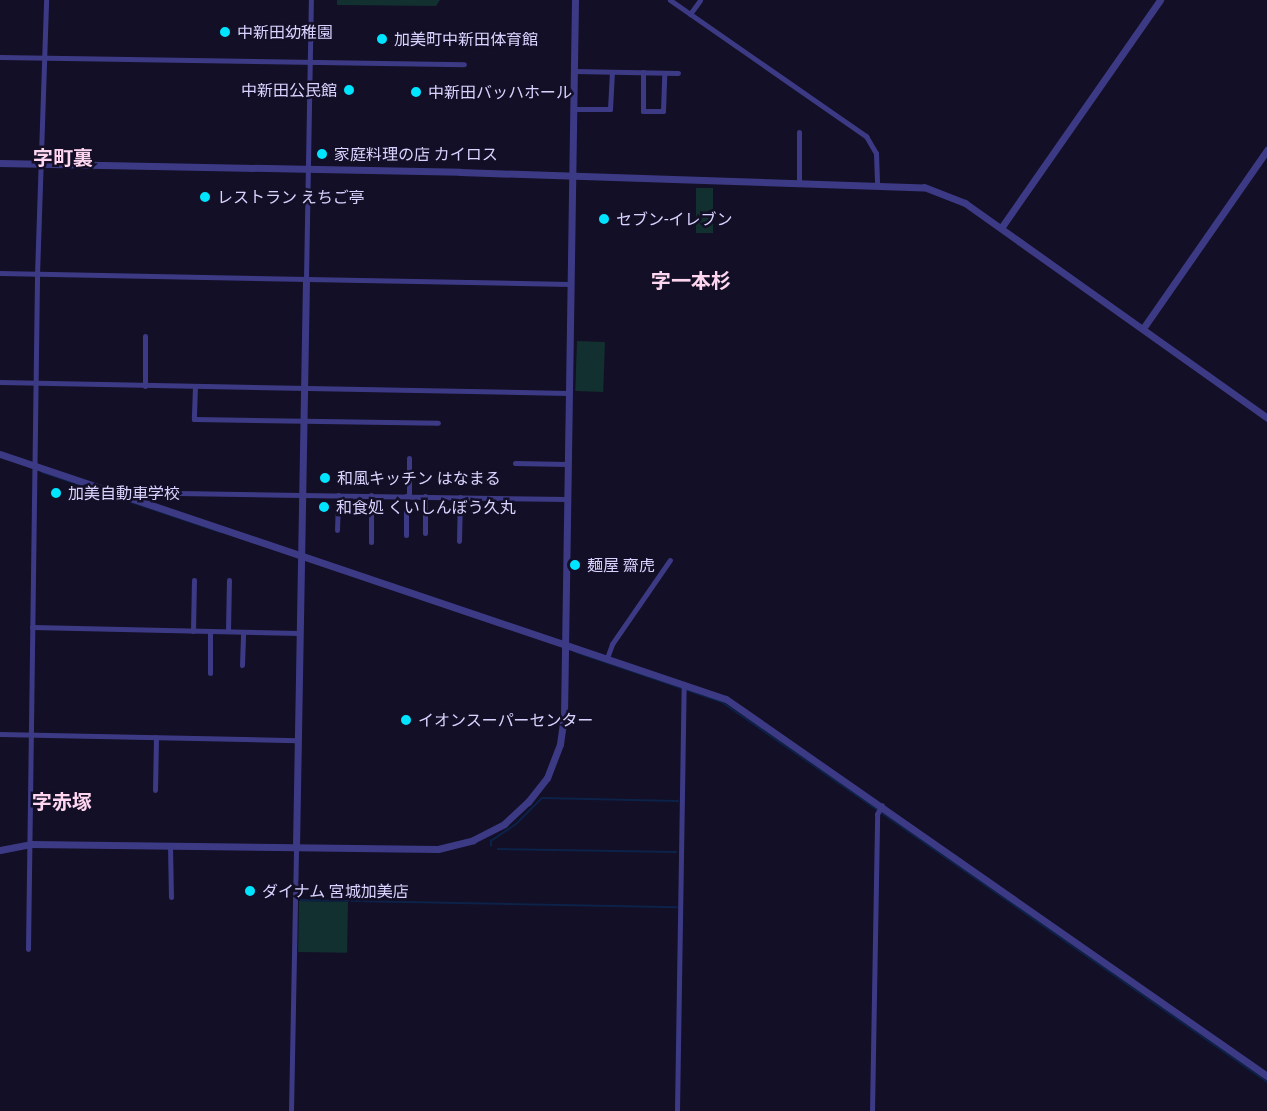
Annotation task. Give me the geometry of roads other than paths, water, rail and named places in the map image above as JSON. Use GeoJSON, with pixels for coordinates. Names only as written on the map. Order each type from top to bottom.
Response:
{"type":"FeatureCollection","features":[{"type":"Feature","properties":{"kind":"street"},"geometry":{"type":"LineString","coordinates":[[28,949],[37,275],[46,0]]}},
{"type":"Feature","properties":{"kind":"street"},"geometry":{"type":"LineString","coordinates":[[291,1111],[311,0]]}},
{"type":"Feature","properties":{"kind":"street"},"geometry":{"type":"LineString","coordinates":[[0,850],[30,844],[438,849],[473,840],[504,824],[538,791],[557,753],[564,716],[575,0]]}},
{"type":"Feature","properties":{"kind":"street"},"geometry":{"type":"LineString","coordinates":[[670,0],[866,136],[876,153],[877,183]]}},
{"type":"Feature","properties":{"kind":"street"},"geometry":{"type":"LineString","coordinates":[[690,14],[700,0]]}},
{"type":"Feature","properties":{"kind":"street"},"geometry":{"type":"LineString","coordinates":[[1001,228],[1160,0]]}},
{"type":"Feature","properties":{"kind":"street"},"geometry":{"type":"LineString","coordinates":[[0,57],[464,64]]}},
{"type":"Feature","properties":{"kind":"street"},"geometry":{"type":"LineString","coordinates":[[574,71],[678,73]]}},
{"type":"Feature","properties":{"kind":"street"},"geometry":{"type":"LineString","coordinates":[[574,108],[610,109],[612,72]]}},
{"type":"Feature","properties":{"kind":"street"},"geometry":{"type":"LineString","coordinates":[[643,72],[643,111],[663,111],[664,73]]}},
{"type":"Feature","properties":{"kind":"street"},"geometry":{"type":"LineString","coordinates":[[799,132],[799,182]]}},
{"type":"Feature","properties":{"kind":"street"},"geometry":{"type":"LineString","coordinates":[[1144,327],[1267,150]]}},
{"type":"Feature","properties":{"kind":"street"},"geometry":{"type":"LineString","coordinates":[[0,163],[905,184],[946,194],[1001,228],[1144,327],[1267,418]]}},
{"type":"Feature","properties":{"kind":"street"},"geometry":{"type":"LineString","coordinates":[[0,273],[570,284]]}},
{"type":"Feature","properties":{"kind":"street"},"geometry":{"type":"LineString","coordinates":[[145,386],[146,336]]}},
{"type":"Feature","properties":{"kind":"street"},"geometry":{"type":"LineString","coordinates":[[0,382],[568,393]]}},
{"type":"Feature","properties":{"kind":"street"},"geometry":{"type":"LineString","coordinates":[[195,386],[194,419],[438,423]]}},
{"type":"Feature","properties":{"kind":"street"},"geometry":{"type":"LineString","coordinates":[[0,454],[564,642],[739,706],[880,809],[1267,1076]]}},
{"type":"Feature","properties":{"kind":"street"},"geometry":{"type":"LineString","coordinates":[[406,535],[409,458]]}},
{"type":"Feature","properties":{"kind":"street"},"geometry":{"type":"LineString","coordinates":[[515,463],[567,464]]}},
{"type":"Feature","properties":{"kind":"street"},"geometry":{"type":"LineString","coordinates":[[116,492],[567,499]]}},
{"type":"Feature","properties":{"kind":"street"},"geometry":{"type":"LineString","coordinates":[[337,530],[338,495]]}},
{"type":"Feature","properties":{"kind":"street"},"geometry":{"type":"LineString","coordinates":[[371,495],[371,542]]}},
{"type":"Feature","properties":{"kind":"street"},"geometry":{"type":"LineString","coordinates":[[425,496],[425,533]]}},
{"type":"Feature","properties":{"kind":"street"},"geometry":{"type":"LineString","coordinates":[[459,541],[460,497]]}},
{"type":"Feature","properties":{"kind":"street"},"geometry":{"type":"LineString","coordinates":[[607,657],[612,644],[670,560]]}},
{"type":"Feature","properties":{"kind":"street"},"geometry":{"type":"LineString","coordinates":[[193,631],[194,580]]}},
{"type":"Feature","properties":{"kind":"street"},"geometry":{"type":"LineString","coordinates":[[228,631],[229,580]]}},
{"type":"Feature","properties":{"kind":"street"},"geometry":{"type":"LineString","coordinates":[[32,627],[299,633]]}},
{"type":"Feature","properties":{"kind":"street"},"geometry":{"type":"LineString","coordinates":[[210,631],[210,673]]}},
{"type":"Feature","properties":{"kind":"street"},"geometry":{"type":"LineString","coordinates":[[242,665],[243,632]]}},
{"type":"Feature","properties":{"kind":"street"},"geometry":{"type":"LineString","coordinates":[[677,1111],[684,687]]}},
{"type":"Feature","properties":{"kind":"street"},"geometry":{"type":"LineString","coordinates":[[0,734],[297,740]]}},
{"type":"Feature","properties":{"kind":"street"},"geometry":{"type":"LineString","coordinates":[[155,790],[156,737]]}},
{"type":"Feature","properties":{"kind":"street"},"geometry":{"type":"LineString","coordinates":[[872,1111],[880,809]]}},
{"type":"Feature","properties":{"kind":"street"},"geometry":{"type":"LineString","coordinates":[[170,846],[171,897]]}},
{"type":"Feature","properties":{"kind":"waterway"},"geometry":{"type":"LineString","coordinates":[[42,472],[220,532]]}},
{"type":"Feature","properties":{"kind":"waterway"},"geometry":{"type":"LineString","coordinates":[[576,652],[722,702],[878,810]]}},
{"type":"Feature","properties":{"kind":"waterway"},"geometry":{"type":"LineString","coordinates":[[491,846],[491,841],[515,825],[542,798],[678,801]]}},
{"type":"Feature","properties":{"kind":"waterway"},"geometry":{"type":"LineString","coordinates":[[882,813],[1267,1082]]}},
{"type":"Feature","properties":{"kind":"waterway"},"geometry":{"type":"LineString","coordinates":[[498,849],[676,852]]}},
{"type":"Feature","properties":{"kind":"waterway"},"geometry":{"type":"LineString","coordinates":[[301,900],[677,907]]}},
{"type":"Feature","properties":{"kind":"place","name":"中新田幼稚園"},"geometry":{"type":"Point","coordinates":[225,32]}},
{"type":"Feature","properties":{"kind":"place","name":"加美町中新田体育館"},"geometry":{"type":"Point","coordinates":[382,39]}},
{"type":"Feature","properties":{"kind":"place","name":"中新田公民館"},"geometry":{"type":"Point","coordinates":[349,90]}},
{"type":"Feature","properties":{"kind":"place","name":"中新田バッハホール"},"geometry":{"type":"Point","coordinates":[416,92]}},
{"type":"Feature","properties":{"kind":"place","name":"家庭料理の店 カイロス"},"geometry":{"type":"Point","coordinates":[322,154]}},
{"type":"Feature","properties":{"kind":"place","name":"レストラン えちご亭"},"geometry":{"type":"Point","coordinates":[205,197]}},
{"type":"Feature","properties":{"kind":"place","name":"セブン-イレブン"},"geometry":{"type":"Point","coordinates":[604,219]}},
{"type":"Feature","properties":{"kind":"place","name":"和風キッチン はなまる"},"geometry":{"type":"Point","coordinates":[325,478]}},
{"type":"Feature","properties":{"kind":"place","name":"加美自動車学校"},"geometry":{"type":"Point","coordinates":[56,493]}},
{"type":"Feature","properties":{"kind":"place","name":"和食処 くいしんぼう久丸"},"geometry":{"type":"Point","coordinates":[324,507]}},
{"type":"Feature","properties":{"kind":"place","name":"麺屋 齋虎"},"geometry":{"type":"Point","coordinates":[575,565]}},
{"type":"Feature","properties":{"kind":"place","name":"イオンスーパーセンター"},"geometry":{"type":"Point","coordinates":[406,720]}},
{"type":"Feature","properties":{"kind":"place","name":"ダイナム 宮城加美店"},"geometry":{"type":"Point","coordinates":[250,891]}},
{"type":"Feature","properties":{"kind":"district","name":"字町裏"},"geometry":{"type":"Point","coordinates":[63,157]}},
{"type":"Feature","properties":{"kind":"district","name":"字一本杉"},"geometry":{"type":"Point","coordinates":[691,280]}},
{"type":"Feature","properties":{"kind":"district","name":"字赤塚"},"geometry":{"type":"Point","coordinates":[62,801]}}]}
